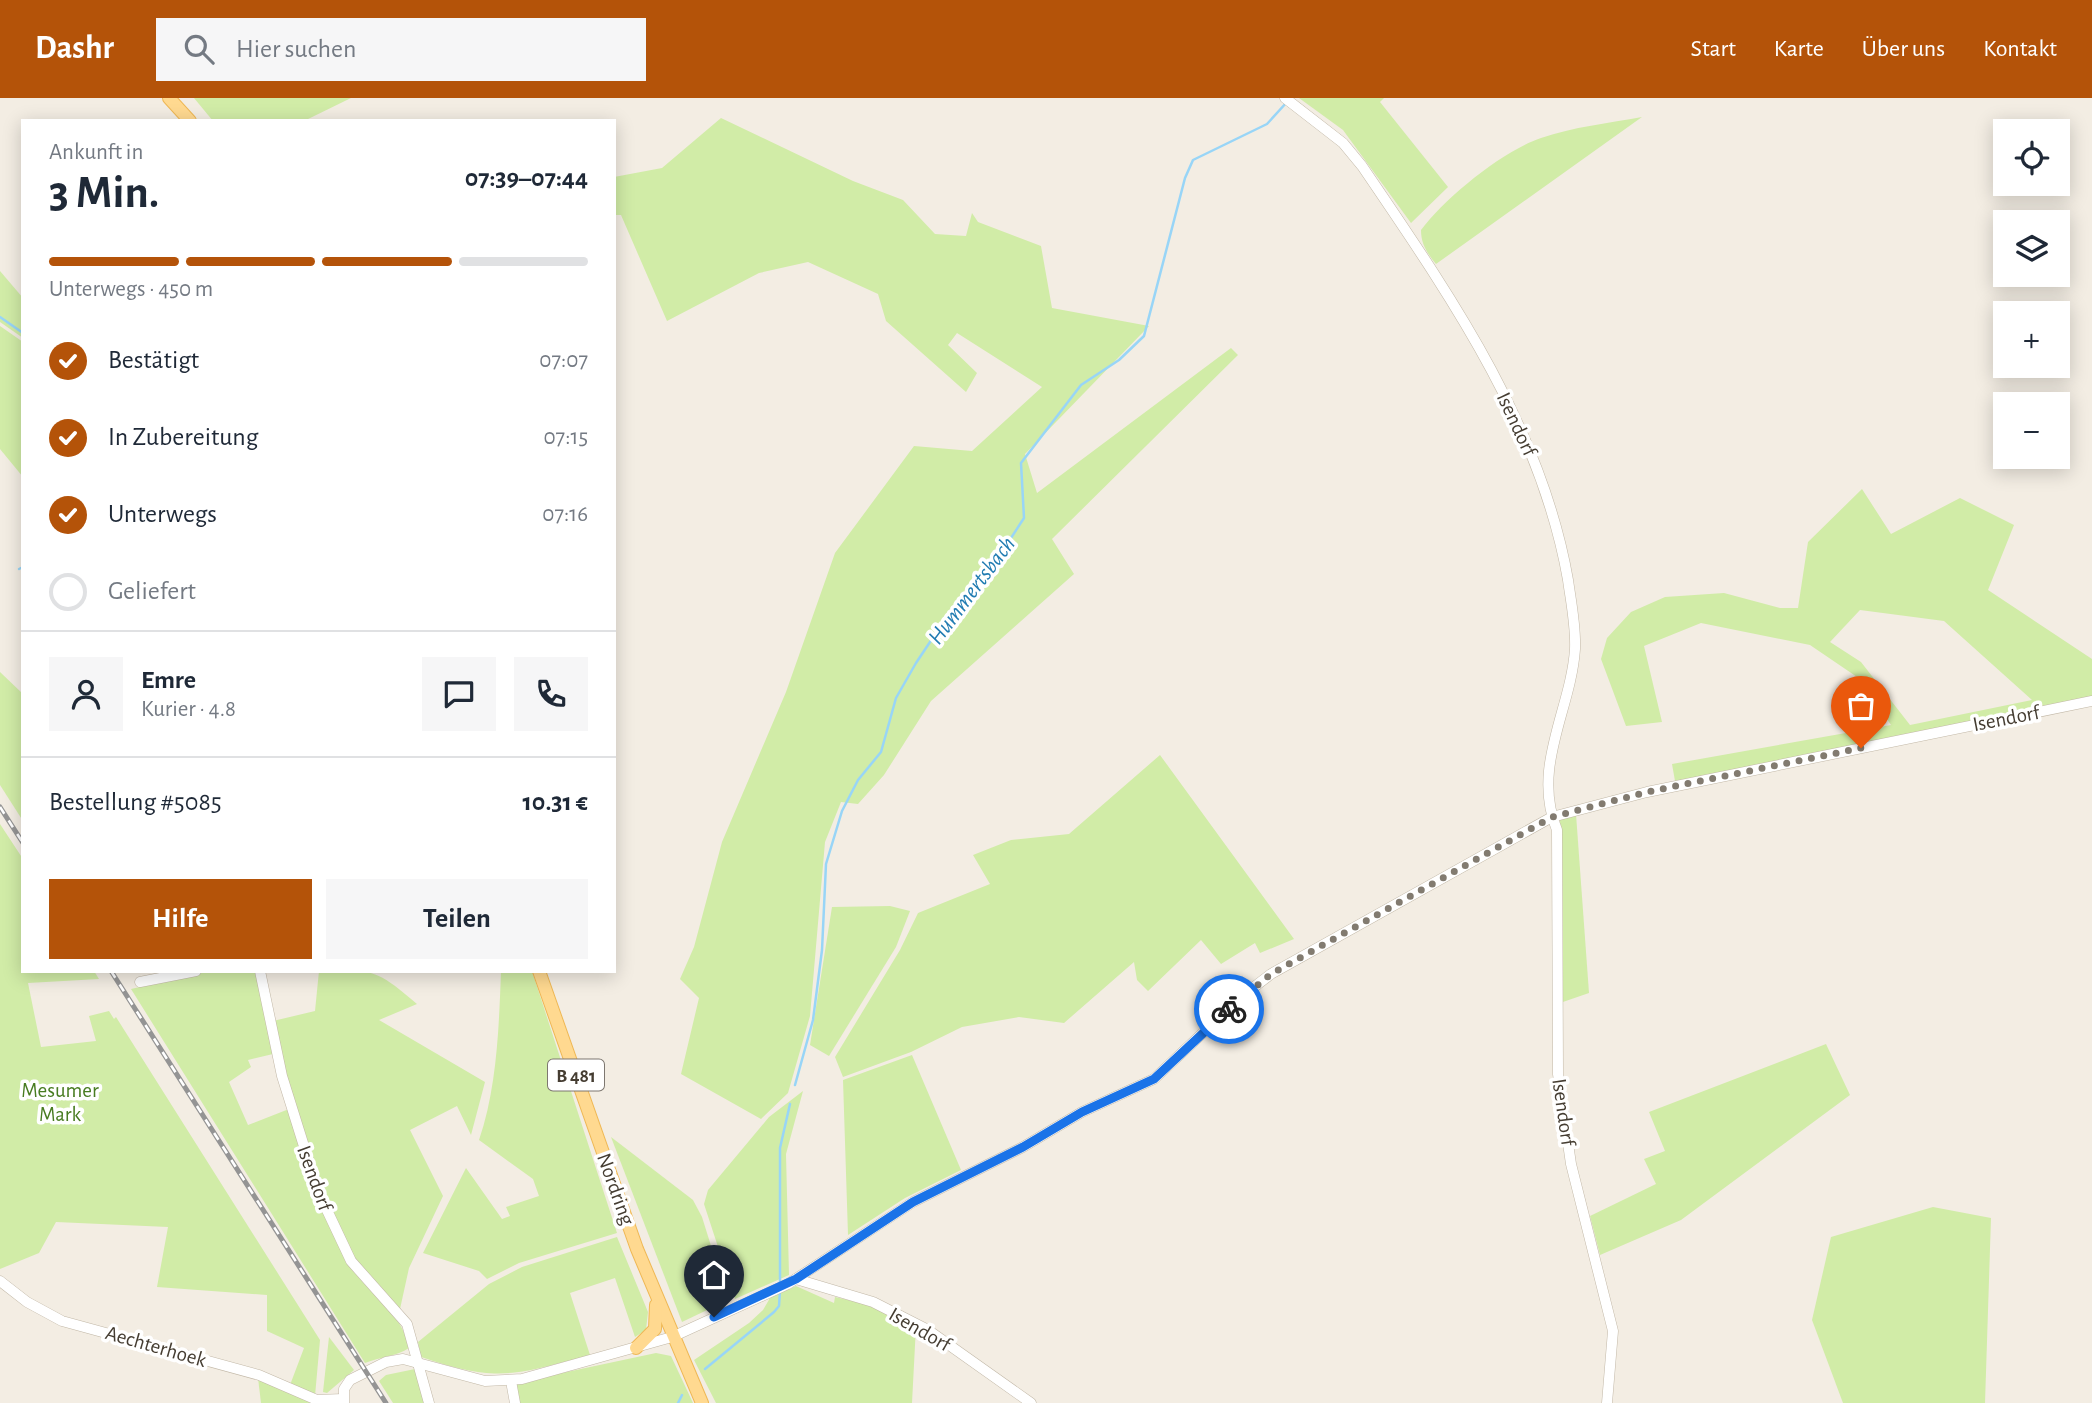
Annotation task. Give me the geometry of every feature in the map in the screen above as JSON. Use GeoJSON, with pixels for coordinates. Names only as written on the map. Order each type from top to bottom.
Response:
{"type":"FeatureCollection","features":[{"type":"Feature","properties":{"kind":"main road"},"geometry":{"type":"LineString","coordinates":[[169,98],[188,119]]}},
{"type":"Feature","properties":{"kind":"main road","name":"Nordring"},"geometry":{"type":"LineString","coordinates":[[540,973],[656,1298],[702,1403]]}},
{"type":"Feature","properties":{"kind":"main road"},"geometry":{"type":"LineString","coordinates":[[636,1348],[655,1329],[656,1298]]}},
{"type":"Feature","properties":{"kind":"street","name":"Isendorf"},"geometry":{"type":"LineString","coordinates":[[1289,101],[1343,143],[1362,166],[1471,330],[1527,439],[1549,501],[1563,553],[1573,611],[1575,649],[1550,756],[1552,817],[1557,830],[1558,1074],[1572,1164],[1613,1331],[1607,1403]]}},
{"type":"Feature","properties":{"kind":"street","name":"Isendorf"},"geometry":{"type":"LineString","coordinates":[[344,1401],[350,1380],[377,1365],[403,1359],[473,1379],[511,1381],[672,1337],[792,1281],[913,1202],[1023,1147],[1082,1112],[1154,1079],[1241,997],[1271,974],[1552,817],[1647,792],[2092,701]]}},
{"type":"Feature","properties":{"kind":"street"},"geometry":{"type":"LineString","coordinates":[[139,982],[186,973]]}},
{"type":"Feature","properties":{"kind":"street","name":"Isendorf"},"geometry":{"type":"LineString","coordinates":[[260,973],[282,1076],[318,1191],[351,1261],[407,1324],[417,1363]]}},
{"type":"Feature","properties":{"kind":"street","name":"Aechterhoek"},"geometry":{"type":"LineString","coordinates":[[0,1281],[27,1303],[62,1321],[259,1375],[317,1402],[344,1401]]}},
{"type":"Feature","properties":{"kind":"street","name":"Isendorf"},"geometry":{"type":"LineString","coordinates":[[792,1281],[873,1302],[928,1330],[1031,1403]]}},
{"type":"Feature","properties":{"kind":"street"},"geometry":{"type":"LineString","coordinates":[[417,1363],[429,1403]]}},
{"type":"Feature","properties":{"kind":"street"},"geometry":{"type":"LineString","coordinates":[[511,1381],[515,1403]]}},
{"type":"Feature","properties":{"kind":"green space"},"geometry":{"type":"Polygon","coordinates":[[[194,98],[351,98],[308,119],[211,119],[194,98]]]}},
{"type":"Feature","properties":{"kind":"green space"},"geometry":{"type":"Polygon","coordinates":[[[1299,98],[1384,98],[1380,102],[1448,187],[1411,223],[1343,130],[1299,98]]]}},
{"type":"Feature","properties":{"kind":"green space"},"geometry":{"type":"Polygon","coordinates":[[[1642,117],[1436,264],[1427,252],[1421,230],[1431,217],[1459,190],[1509,153],[1553,134],[1642,117]]]}},
{"type":"Feature","properties":{"kind":"green space"},"geometry":{"type":"Polygon","coordinates":[[[721,118],[853,181],[903,200],[935,234],[966,236],[972,213],[978,222],[1041,246],[1052,308],[1149,326],[1025,454],[1037,493],[1231,348],[1238,355],[1052,539],[1074,574],[931,701],[884,775],[858,804],[841,802],[825,842],[810,1016],[788,1093],[761,1119],[681,1074],[699,998],[680,979],[694,947],[722,842],[786,692],[835,553],[914,446],[972,451],[1042,387],[957,333],[948,345],[977,373],[966,392],[886,321],[878,294],[808,262],[759,273],[667,321],[621,215],[616,215],[616,177],[662,168],[721,118]]]}},
{"type":"Feature","properties":{"kind":"green space"},"geometry":{"type":"Polygon","coordinates":[[[0,271],[21,296],[21,337],[0,322],[0,271]]]}},
{"type":"Feature","properties":{"kind":"green space"},"geometry":{"type":"Polygon","coordinates":[[[0,326],[21,341],[21,475],[0,449],[0,326]]]}},
{"type":"Feature","properties":{"kind":"green space"},"geometry":{"type":"Polygon","coordinates":[[[1862,489],[1891,534],[1960,498],[2014,525],[1988,590],[2092,659],[2092,699],[1675,781],[1672,764],[1891,725],[1860,679],[1810,645],[1701,623],[1644,646],[1662,722],[1626,726],[1601,659],[1607,638],[1631,612],[1665,597],[1724,593],[1780,608],[1798,608],[1808,542],[1862,489]],[[1860,610],[1830,642],[1861,662],[1910,725],[2032,700],[1944,621],[1860,610]]]}},
{"type":"Feature","properties":{"kind":"green space"},"geometry":{"type":"Polygon","coordinates":[[[0,672],[21,692],[21,818],[0,785],[0,672]]]}},
{"type":"Feature","properties":{"kind":"green space"},"geometry":{"type":"Polygon","coordinates":[[[1160,755],[1294,939],[1260,953],[1255,943],[1221,964],[1201,940],[1148,991],[1137,980],[1134,962],[1064,1023],[1019,1017],[962,1027],[911,1052],[843,1077],[835,1057],[900,950],[918,913],[990,884],[973,855],[1011,840],[1069,834],[1160,755]]]}},
{"type":"Feature","properties":{"kind":"green space"},"geometry":{"type":"Polygon","coordinates":[[[1576,814],[1589,993],[1560,1003],[1560,818],[1576,814]]]}},
{"type":"Feature","properties":{"kind":"green space","name":"Mesumer Mark"},"geometry":{"type":"Polygon","coordinates":[[[0,824],[21,856],[21,973],[95,973],[99,979],[28,983],[41,1047],[96,1041],[89,1016],[109,1011],[114,1019],[116,1017],[320,1340],[315,1396],[290,1385],[304,1348],[267,1331],[267,1295],[157,1287],[168,1227],[56,1222],[39,1253],[0,1269],[0,824]]]}},
{"type":"Feature","properties":{"kind":"green space"},"geometry":{"type":"Polygon","coordinates":[[[890,906],[910,911],[896,947],[829,1056],[810,1045],[832,907],[890,906]]]}},
{"type":"Feature","properties":{"kind":"green space"},"geometry":{"type":"Polygon","coordinates":[[[201,973],[256,973],[273,1054],[248,1060],[251,1067],[229,1082],[248,1125],[289,1109],[314,1187],[337,1243],[355,1273],[399,1323],[409,1348],[365,1363],[131,989],[201,973]]]}},
{"type":"Feature","properties":{"kind":"green space"},"geometry":{"type":"Polygon","coordinates":[[[319,973],[368,973],[381,977],[417,1004],[379,1020],[485,1082],[471,1135],[457,1106],[410,1130],[443,1196],[409,1268],[400,1309],[363,1272],[353,1258],[325,1202],[304,1143],[273,1021],[315,1011],[319,973]]]}},
{"type":"Feature","properties":{"kind":"green space"},"geometry":{"type":"Polygon","coordinates":[[[501,973],[533,973],[617,1233],[519,1263],[487,1279],[479,1271],[423,1253],[466,1168],[502,1219],[510,1216],[506,1207],[539,1196],[533,1179],[479,1140],[490,1099],[498,1035],[501,973]]]}},
{"type":"Feature","properties":{"kind":"green space"},"geometry":{"type":"Polygon","coordinates":[[[1826,1044],[1850,1095],[1681,1220],[1600,1255],[1590,1216],[1656,1184],[1644,1159],[1665,1151],[1649,1112],[1826,1044]]]}},
{"type":"Feature","properties":{"kind":"green space"},"geometry":{"type":"Polygon","coordinates":[[[912,1055],[961,1170],[905,1198],[848,1235],[843,1080],[912,1055]]]}},
{"type":"Feature","properties":{"kind":"green space"},"geometry":{"type":"Polygon","coordinates":[[[803,1091],[786,1154],[789,1275],[735,1299],[704,1204],[708,1190],[769,1117],[803,1091]]]}},
{"type":"Feature","properties":{"kind":"green space"},"geometry":{"type":"Polygon","coordinates":[[[611,1137],[693,1200],[702,1217],[728,1300],[682,1322],[611,1137]]]}},
{"type":"Feature","properties":{"kind":"green space"},"geometry":{"type":"Polygon","coordinates":[[[1933,1207],[1991,1218],[1985,1403],[1843,1403],[1812,1320],[1831,1237],[1933,1207]]]}},
{"type":"Feature","properties":{"kind":"green space"},"geometry":{"type":"Polygon","coordinates":[[[617,1237],[648,1312],[646,1330],[635,1337],[615,1278],[570,1293],[590,1355],[506,1373],[469,1370],[421,1357],[418,1342],[489,1284],[522,1267],[617,1237]]]}},
{"type":"Feature","properties":{"kind":"green space"},"geometry":{"type":"Polygon","coordinates":[[[796,1286],[834,1303],[835,1297],[870,1305],[916,1326],[912,1403],[716,1403],[694,1360],[749,1323],[763,1310],[770,1298],[796,1286]]]}},
{"type":"Feature","properties":{"kind":"green space"},"geometry":{"type":"Polygon","coordinates":[[[329,1337],[354,1370],[327,1393],[323,1392],[329,1337]]]}},
{"type":"Feature","properties":{"kind":"green space"},"geometry":{"type":"Polygon","coordinates":[[[656,1353],[671,1356],[693,1403],[520,1403],[515,1383],[656,1353]]]}},
{"type":"Feature","properties":{"kind":"green space"},"geometry":{"type":"Polygon","coordinates":[[[415,1369],[426,1403],[393,1403],[379,1381],[386,1375],[415,1369]]]}},
{"type":"Feature","properties":{"kind":"green space"},"geometry":{"type":"Polygon","coordinates":[[[258,1378],[313,1403],[261,1403],[258,1378]]]}},
{"type":"Feature","properties":{"kind":"waterway","name":"Hummertsbach"},"geometry":{"type":"LineString","coordinates":[[795,1085],[813,1020],[822,950],[826,864],[842,811],[858,780],[881,752],[896,698],[936,633],[977,590],[1024,518],[1021,463],[1081,385],[1119,360],[1144,336],[1185,178],[1193,160],[1267,124],[1287,102]]}},
{"type":"Feature","properties":{"kind":"waterway"},"geometry":{"type":"LineString","coordinates":[[0,317],[21,332]]}},
{"type":"Feature","properties":{"kind":"waterway","name":"Hummertsbach"},"geometry":{"type":"LineString","coordinates":[[780,1285],[780,1148],[790,1104]]}},
{"type":"Feature","properties":{"kind":"waterway","name":"Hummertsbach"},"geometry":{"type":"LineString","coordinates":[[705,1369],[774,1312],[779,1306],[780,1291]]}},
{"type":"Feature","properties":{"kind":"waterway","name":"Hummertsbach"},"geometry":{"type":"LineString","coordinates":[[678,1403],[682,1395]]}},
{"type":"Feature","properties":{"kind":"railway"},"geometry":{"type":"LineString","coordinates":[[0,807],[21,840]]}},
{"type":"Feature","properties":{"kind":"railway"},"geometry":{"type":"LineString","coordinates":[[112,973],[386,1403]]}},
{"type":"Feature","properties":{"kind":"way so far"},"geometry":{"type":"LineString","coordinates":[[1229,1009],[1271,974],[1552,817],[1647,792],[1861,748]]}},
{"type":"Feature","properties":{"kind":"route"},"geometry":{"type":"LineString","coordinates":[[714,1317],[796,1279],[881,1220],[913,1202],[1023,1147],[1082,1112],[1154,1079],[1229,1009]]}}]}
